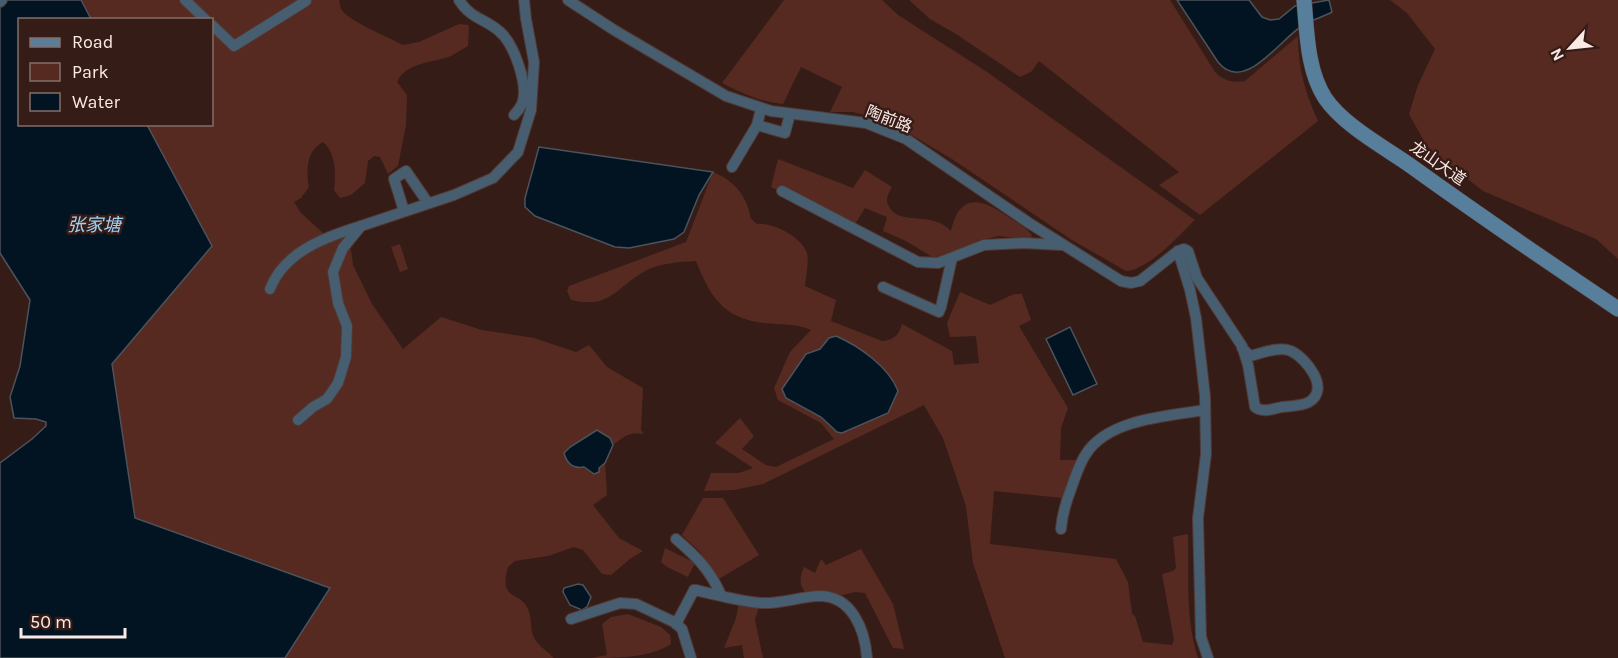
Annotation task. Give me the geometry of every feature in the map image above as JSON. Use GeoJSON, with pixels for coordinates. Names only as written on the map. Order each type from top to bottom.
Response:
{"type":"FeatureCollection","features":[{"type":"Feature","properties":{"kind":"main road","name":"龙山大道"},"geometry":{"type":"LineString","coordinates":[[1304,0],[1309,47],[1316,78],[1334,109],[1354,126],[1618,309]]}},
{"type":"Feature","properties":{"kind":"street"},"geometry":{"type":"LineString","coordinates":[[185,0],[204,18]]}},
{"type":"Feature","properties":{"kind":"street"},"geometry":{"type":"LineString","coordinates":[[270,289],[276,274],[294,256],[330,236],[493,178],[518,152],[523,102],[522,78],[511,46],[499,31],[466,10],[459,0]]}},
{"type":"Feature","properties":{"kind":"street"},"geometry":{"type":"LineString","coordinates":[[522,111],[534,62],[525,19],[524,0]]}},
{"type":"Feature","properties":{"kind":"street","name":"陶前路"},"geometry":{"type":"LineString","coordinates":[[568,0],[692,78],[726,96],[761,109],[866,123],[906,139],[1064,246],[1121,281],[1131,283],[1140,281],[1178,251]]}},
{"type":"Feature","properties":{"kind":"street"},"geometry":{"type":"LineString","coordinates":[[213,26],[234,46],[306,1]]}},
{"type":"Feature","properties":{"kind":"street"},"geometry":{"type":"LineString","coordinates":[[732,167],[757,125],[761,109]]}},
{"type":"Feature","properties":{"kind":"street"},"geometry":{"type":"LineString","coordinates":[[757,125],[785,133],[790,114]]}},
{"type":"Feature","properties":{"kind":"street"},"geometry":{"type":"LineString","coordinates":[[404,211],[394,178],[406,171],[428,203]]}},
{"type":"Feature","properties":{"kind":"street"},"geometry":{"type":"LineString","coordinates":[[782,191],[918,262],[938,263],[984,244],[1024,243],[1064,246]]}},
{"type":"Feature","properties":{"kind":"street"},"geometry":{"type":"LineString","coordinates":[[298,420],[320,401],[327,399],[338,384],[344,366],[347,326],[338,303],[333,272],[343,248],[361,226]]}},
{"type":"Feature","properties":{"kind":"street"},"geometry":{"type":"LineString","coordinates":[[1208,658],[1201,637],[1198,518],[1206,454],[1205,410],[1196,318],[1178,251],[1184,249],[1188,251],[1197,278],[1242,348],[1248,364],[1255,407],[1258,410],[1308,402],[1315,396],[1317,383],[1313,370],[1290,350],[1281,349],[1250,356],[1242,348]]}},
{"type":"Feature","properties":{"kind":"street"},"geometry":{"type":"LineString","coordinates":[[883,287],[939,312],[952,258]]}},
{"type":"Feature","properties":{"kind":"street"},"geometry":{"type":"LineString","coordinates":[[1061,529],[1062,516],[1086,453],[1107,433],[1145,420],[1205,410]]}},
{"type":"Feature","properties":{"kind":"street"},"geometry":{"type":"LineString","coordinates":[[676,539],[696,556],[712,575],[721,595]]}},
{"type":"Feature","properties":{"kind":"street"},"geometry":{"type":"LineString","coordinates":[[676,624],[694,590],[765,603],[817,596],[829,597],[854,615],[861,627],[867,658]]}},
{"type":"Feature","properties":{"kind":"street"},"geometry":{"type":"LineString","coordinates":[[571,619],[620,603],[636,604],[682,629],[691,658]]}},
{"type":"Feature","properties":{"kind":"green space"},"geometry":{"type":"Polygon","coordinates":[[[81,0],[339,0],[341,9],[352,19],[403,45],[419,42],[459,24],[469,25],[468,46],[451,56],[407,70],[397,82],[407,95],[406,125],[398,166],[388,174],[380,157],[374,156],[368,161],[365,183],[351,195],[340,198],[334,190],[333,158],[323,142],[313,150],[308,162],[309,187],[301,198],[294,202],[301,213],[324,234],[349,235],[353,265],[372,304],[403,349],[441,317],[482,330],[534,338],[576,352],[589,345],[607,367],[643,388],[641,430],[644,434],[631,434],[613,445],[610,438],[597,430],[564,453],[576,468],[595,469],[605,463],[607,495],[593,505],[619,538],[643,551],[611,575],[602,574],[583,550],[574,547],[548,556],[515,561],[508,567],[506,586],[508,591],[525,603],[534,638],[554,658],[285,658],[329,588],[135,518],[112,364],[212,245],[148,126],[213,126],[213,18],[90,18],[81,0]]]}},
{"type":"Feature","properties":{"kind":"green space"},"geometry":{"type":"Polygon","coordinates":[[[784,0],[882,0],[898,15],[987,72],[1195,220],[1154,258],[1144,265],[1126,271],[1072,240],[952,159],[890,122],[853,112],[830,112],[842,87],[801,67],[783,104],[744,94],[722,83],[784,0]]]}},
{"type":"Feature","properties":{"kind":"green space"},"geometry":{"type":"Polygon","coordinates":[[[909,0],[1170,0],[1215,72],[1233,81],[1245,81],[1298,36],[1303,80],[1318,121],[1200,215],[1159,185],[1179,172],[1039,61],[1031,72],[1020,77],[930,19],[909,0]]]}},
{"type":"Feature","properties":{"kind":"green space"},"geometry":{"type":"Polygon","coordinates":[[[1390,0],[1618,0],[1618,259],[1596,239],[1483,191],[1428,148],[1409,114],[1418,85],[1435,49],[1407,13],[1390,0]]]}},
{"type":"Feature","properties":{"kind":"green space"},"geometry":{"type":"Polygon","coordinates":[[[778,159],[853,188],[865,170],[892,187],[887,202],[896,214],[932,220],[951,231],[960,209],[974,202],[1000,211],[1022,225],[1032,235],[1030,239],[998,236],[978,241],[946,257],[934,258],[906,241],[883,231],[887,217],[865,208],[854,226],[771,187],[778,159]]]}},
{"type":"Feature","properties":{"kind":"green space"},"geometry":{"type":"Polygon","coordinates":[[[713,172],[728,180],[739,190],[751,219],[757,224],[779,228],[793,236],[804,247],[808,261],[805,286],[836,300],[831,321],[882,341],[895,336],[902,324],[952,351],[954,365],[979,363],[976,336],[950,337],[947,323],[960,292],[990,305],[1014,294],[1022,294],[1031,320],[1019,326],[1068,408],[1061,428],[1060,460],[1078,460],[1063,498],[994,491],[990,544],[1116,559],[1128,582],[1132,614],[1135,616],[1143,642],[1172,645],[1174,640],[1162,574],[1176,568],[1173,537],[1188,534],[1189,612],[1198,658],[1005,658],[973,563],[966,506],[943,438],[924,405],[763,484],[734,490],[704,491],[711,473],[739,473],[753,468],[715,443],[740,418],[754,436],[742,449],[766,465],[776,467],[834,439],[821,423],[778,400],[774,388],[790,352],[811,330],[794,325],[751,321],[728,311],[713,295],[696,261],[670,263],[651,268],[612,295],[595,302],[571,300],[567,291],[569,286],[686,242],[713,172]]]}},
{"type":"Feature","properties":{"kind":"green space"},"geometry":{"type":"Polygon","coordinates":[[[400,244],[408,269],[400,272],[391,247],[400,244]]]}},
{"type":"Feature","properties":{"kind":"green space"},"geometry":{"type":"Polygon","coordinates":[[[703,498],[723,498],[759,555],[719,579],[699,551],[682,535],[703,498]]]}},
{"type":"Feature","properties":{"kind":"green space"},"geometry":{"type":"Polygon","coordinates":[[[665,548],[695,563],[688,577],[661,562],[665,548]]]}},
{"type":"Feature","properties":{"kind":"green space"},"geometry":{"type":"Polygon","coordinates":[[[861,549],[893,604],[904,649],[893,648],[865,593],[855,592],[839,596],[823,591],[806,593],[802,587],[801,577],[804,567],[815,573],[821,559],[826,565],[861,549]]]}},
{"type":"Feature","properties":{"kind":"green space"},"geometry":{"type":"Polygon","coordinates":[[[739,603],[759,607],[755,620],[763,658],[744,658],[742,645],[724,648],[736,618],[739,603]]]}},
{"type":"Feature","properties":{"kind":"green space"},"geometry":{"type":"Polygon","coordinates":[[[628,614],[661,627],[670,635],[671,644],[643,655],[591,658],[607,655],[602,624],[611,617],[628,614]]]}},
{"type":"Feature","properties":{"kind":"water","name":"张家塘"},"geometry":{"type":"Polygon","coordinates":[[[0,0],[81,0],[90,18],[18,18],[18,126],[148,126],[212,246],[112,364],[135,518],[330,588],[285,658],[0,658],[0,463],[32,439],[46,426],[46,422],[14,418],[10,397],[20,366],[30,300],[0,253],[0,0]]]}},
{"type":"Feature","properties":{"kind":"water"},"geometry":{"type":"Polygon","coordinates":[[[1177,0],[1249,0],[1262,17],[1270,20],[1279,19],[1295,6],[1329,0],[1332,12],[1302,26],[1262,61],[1250,69],[1239,72],[1228,70],[1218,62],[1177,0]]]}},
{"type":"Feature","properties":{"kind":"water"},"geometry":{"type":"Polygon","coordinates":[[[539,147],[713,172],[699,195],[684,232],[674,239],[629,248],[615,247],[535,216],[525,207],[525,198],[539,147]]]}},
{"type":"Feature","properties":{"kind":"water"},"geometry":{"type":"Polygon","coordinates":[[[1070,327],[1097,384],[1073,395],[1046,339],[1070,327]]]}},
{"type":"Feature","properties":{"kind":"water"},"geometry":{"type":"Polygon","coordinates":[[[836,336],[872,358],[888,374],[898,391],[888,413],[842,433],[837,432],[821,417],[786,398],[782,389],[806,354],[820,349],[829,338],[836,336]]]}},
{"type":"Feature","properties":{"kind":"water"},"geometry":{"type":"Polygon","coordinates":[[[597,430],[610,438],[613,445],[605,463],[599,468],[599,472],[594,474],[584,467],[571,465],[564,453],[597,430]]]}},
{"type":"Feature","properties":{"kind":"water"},"geometry":{"type":"Polygon","coordinates":[[[583,585],[591,597],[587,607],[582,610],[570,605],[563,592],[564,588],[583,585]]]}}]}
